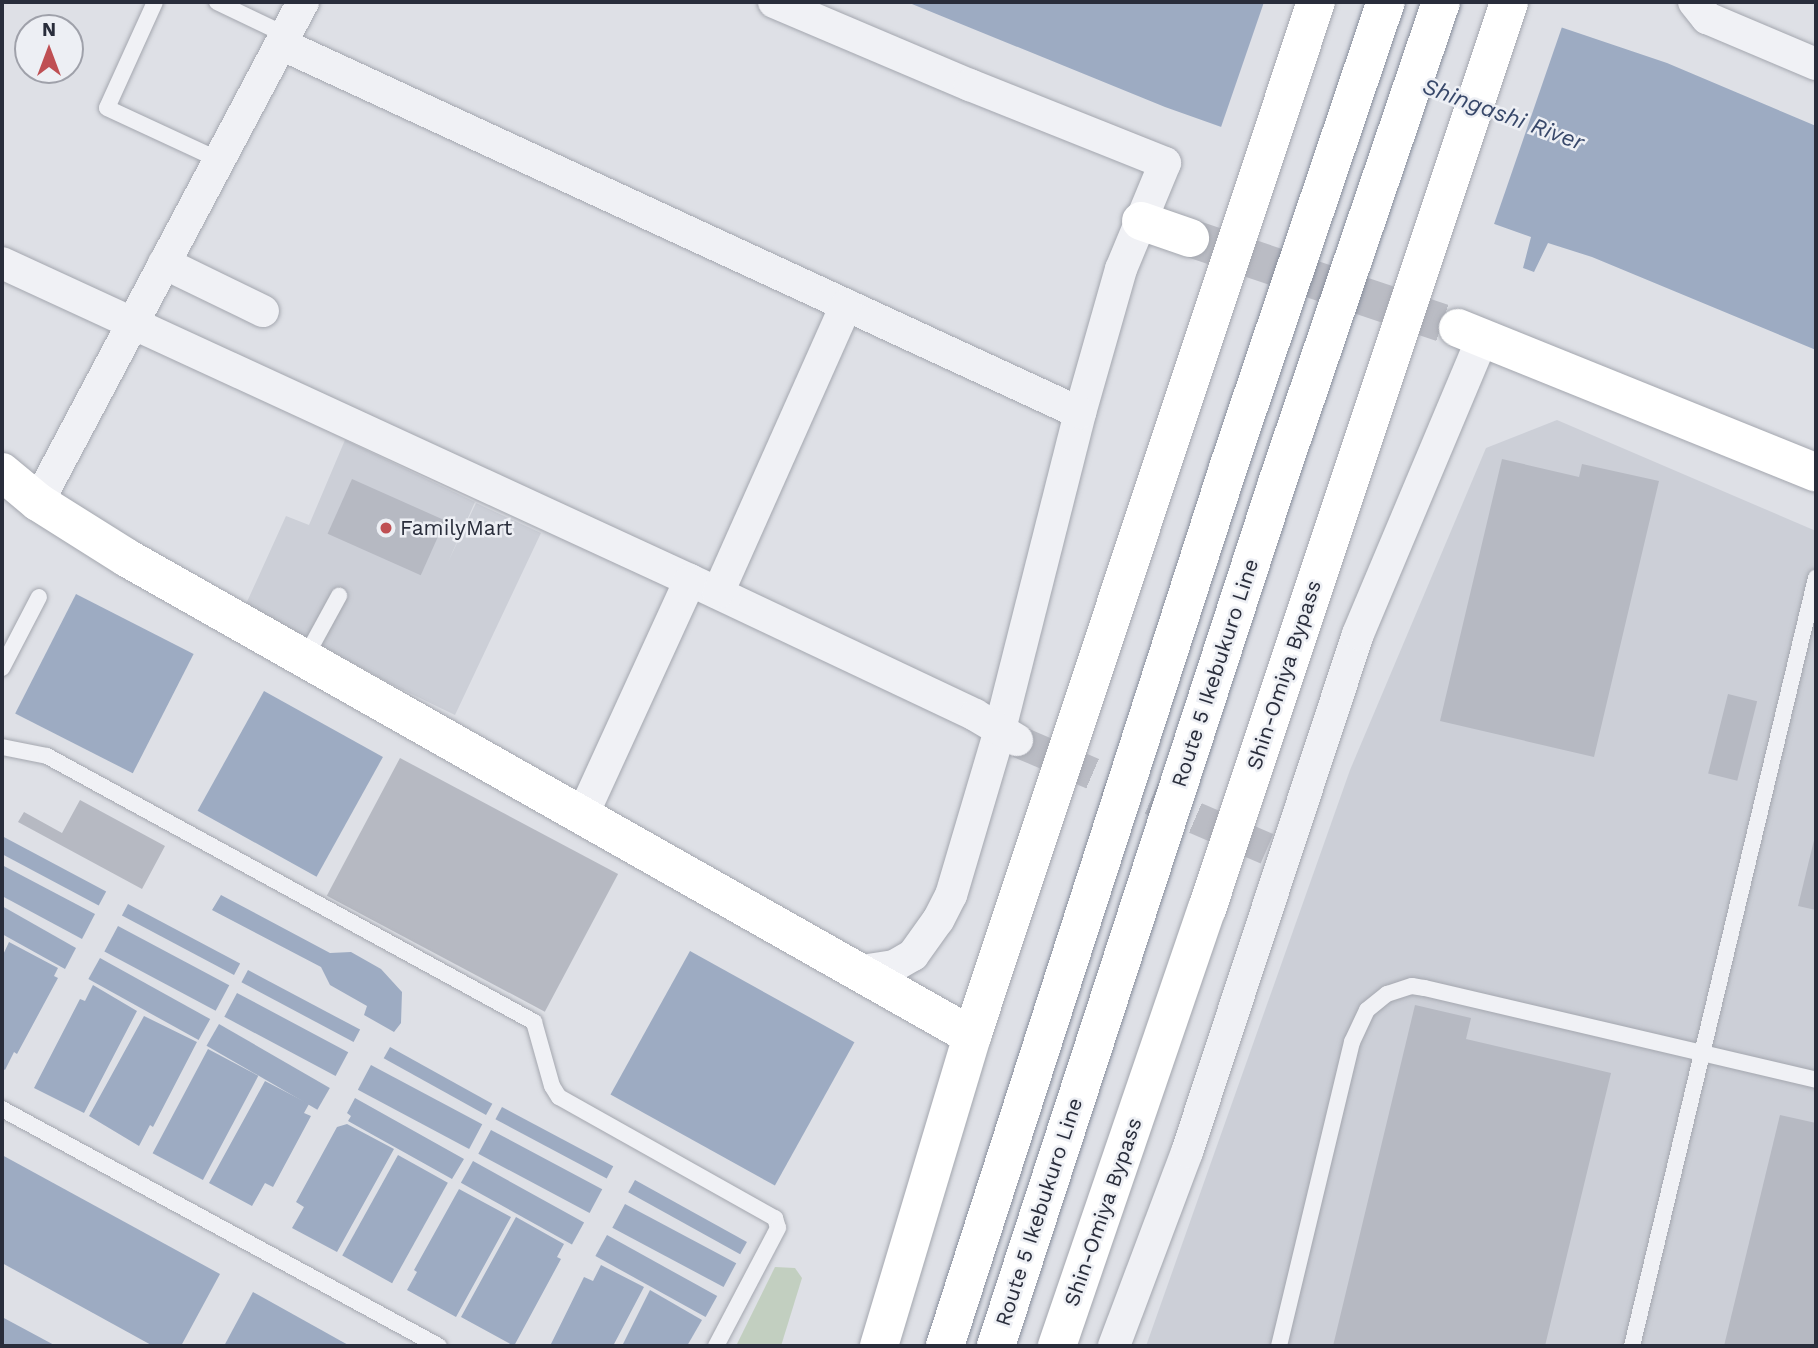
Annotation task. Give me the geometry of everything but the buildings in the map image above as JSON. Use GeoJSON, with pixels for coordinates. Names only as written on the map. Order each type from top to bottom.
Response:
{"type":"FeatureCollection","features":[{"type":"Feature","properties":{"kind":"main road"},"geometry":{"type":"LineString","coordinates":[[879,1346],[972,1036],[1316,2]]}},
{"type":"Feature","properties":{"kind":"main road"},"geometry":{"type":"LineString","coordinates":[[945,1346],[1224,482],[1386,2]]}},
{"type":"Feature","properties":{"kind":"main road","name":"Route 5 Ikebukuro Line"},"geometry":{"type":"LineString","coordinates":[[996,1346],[1277,483],[1441,2]]}},
{"type":"Feature","properties":{"kind":"main road","name":"Shin-Omiya Bypass"},"geometry":{"type":"LineString","coordinates":[[1057,1346],[1207,909],[1509,2]]}},
{"type":"Feature","properties":{"kind":"main road"},"geometry":{"type":"LineString","coordinates":[[1141,221],[1190,238]]}},
{"type":"Feature","properties":{"kind":"main road"},"geometry":{"type":"LineString","coordinates":[[1470,333],[1816,474]]}},
{"type":"Feature","properties":{"kind":"main road"},"geometry":{"type":"LineString","coordinates":[[2,472],[38,502],[127,558],[972,1036]]}},
{"type":"Feature","properties":{"kind":"street"},"geometry":{"type":"LineString","coordinates":[[38,502],[303,2]]}},
{"type":"Feature","properties":{"kind":"street"},"geometry":{"type":"LineString","coordinates":[[774,2],[970,85],[1165,163],[1121,269],[1080,413],[1009,736],[946,908],[912,955],[894,966],[861,971]]}},
{"type":"Feature","properties":{"kind":"street"},"geometry":{"type":"LineString","coordinates":[[1693,2],[1707,18],[1816,64]]}},
{"type":"Feature","properties":{"kind":"street"},"geometry":{"type":"LineString","coordinates":[[283,40],[1080,413]]}},
{"type":"Feature","properties":{"kind":"street"},"geometry":{"type":"LineString","coordinates":[[2,263],[704,587],[949,703],[1009,736]]}},
{"type":"Feature","properties":{"kind":"street"},"geometry":{"type":"LineString","coordinates":[[164,263],[263,310]]}},
{"type":"Feature","properties":{"kind":"street"},"geometry":{"type":"LineString","coordinates":[[583,814],[704,587],[846,305]]}},
{"type":"Feature","properties":{"kind":"street"},"geometry":{"type":"LineString","coordinates":[[1114,1346],[1187,1152],[1277,853],[1470,333]]}},
{"type":"Feature","properties":{"kind":"lane"},"geometry":{"type":"LineString","coordinates":[[155,2],[107,108],[219,160]]}},
{"type":"Feature","properties":{"kind":"lane"},"geometry":{"type":"LineString","coordinates":[[217,2],[283,40]]}},
{"type":"Feature","properties":{"kind":"lane"},"geometry":{"type":"LineString","coordinates":[[1632,1346],[1704,1055],[1816,578]]}},
{"type":"Feature","properties":{"kind":"lane"},"geometry":{"type":"LineString","coordinates":[[305,658],[339,596]]}},
{"type":"Feature","properties":{"kind":"lane"},"geometry":{"type":"LineString","coordinates":[[2,668],[39,597]]}},
{"type":"Feature","properties":{"kind":"lane"},"geometry":{"type":"LineString","coordinates":[[4,753],[47,756],[534,1022],[552,1086],[559,1097],[775,1218],[778,1228],[716,1346]]}},
{"type":"Feature","properties":{"kind":"lane"},"geometry":{"type":"LineString","coordinates":[[1279,1346],[1352,1042],[1361,1020],[1376,1001],[1399,988],[1412,986],[1816,1080]]}},
{"type":"Feature","properties":{"kind":"lane"},"geometry":{"type":"LineString","coordinates":[[2,1109],[439,1346]]}},
{"type":"Feature","properties":{"kind":"shaded area"},"geometry":{"type":"Polygon","coordinates":[[[1557,420],[1816,531],[1816,1346],[1146,1346],[1350,770],[1486,448],[1557,420]]]}},
{"type":"Feature","properties":{"kind":"shaded area"},"geometry":{"type":"Polygon","coordinates":[[[345,440],[475,502],[448,562],[476,503],[541,533],[455,715],[391,684],[246,604],[286,516],[309,525],[345,440]]]}},
{"type":"Feature","properties":{"kind":"green space"},"geometry":{"type":"Polygon","coordinates":[[[775,1267],[795,1268],[802,1278],[781,1346],[736,1346],[775,1267]]]}},
{"type":"Feature","properties":{"kind":"water","name":"Shingashi River"},"geometry":{"type":"Polygon","coordinates":[[[907,2],[1486,2],[1667,63],[1816,126],[1816,350],[1592,257],[1548,243],[1534,272],[1523,268],[1531,237],[1165,107],[907,2]]]}},
{"type":"Feature","properties":{"kind":"water"},"geometry":{"type":"Polygon","coordinates":[[[76,594],[194,654],[133,773],[15,713],[76,594]]]}},
{"type":"Feature","properties":{"kind":"water"},"geometry":{"type":"Polygon","coordinates":[[[264,691],[383,757],[317,877],[198,811],[264,691]]]}},
{"type":"Feature","properties":{"kind":"water"},"geometry":{"type":"Polygon","coordinates":[[[2,836],[106,891],[99,906],[2,854],[2,836]]]}},
{"type":"Feature","properties":{"kind":"water"},"geometry":{"type":"Polygon","coordinates":[[[2,865],[95,914],[82,939],[2,896],[2,865]]]}},
{"type":"Feature","properties":{"kind":"water"},"geometry":{"type":"Polygon","coordinates":[[[221,895],[330,953],[351,952],[381,969],[402,992],[401,1023],[394,1032],[364,1015],[367,1006],[330,985],[321,967],[212,910],[221,895]]]}},
{"type":"Feature","properties":{"kind":"water"},"geometry":{"type":"Polygon","coordinates":[[[128,904],[240,964],[234,975],[122,915],[128,904]]]}},
{"type":"Feature","properties":{"kind":"water"},"geometry":{"type":"Polygon","coordinates":[[[2,906],[76,948],[65,969],[2,934],[2,906]]]}},
{"type":"Feature","properties":{"kind":"water"},"geometry":{"type":"Polygon","coordinates":[[[118,926],[229,985],[216,1011],[104,952],[118,926]]]}},
{"type":"Feature","properties":{"kind":"water"},"geometry":{"type":"Polygon","coordinates":[[[9,942],[58,968],[54,976],[58,978],[17,1054],[14,1052],[5,1070],[2,1068],[2,957],[9,942]]]}},
{"type":"Feature","properties":{"kind":"water"},"geometry":{"type":"Polygon","coordinates":[[[690,951],[854,1042],[775,1186],[610,1094],[690,951]]]}},
{"type":"Feature","properties":{"kind":"water"},"geometry":{"type":"Polygon","coordinates":[[[100,958],[210,1019],[199,1040],[88,979],[100,958]]]}},
{"type":"Feature","properties":{"kind":"water"},"geometry":{"type":"Polygon","coordinates":[[[248,970],[360,1030],[354,1042],[241,982],[248,970]]]}},
{"type":"Feature","properties":{"kind":"water"},"geometry":{"type":"Polygon","coordinates":[[[93,985],[137,1011],[84,1113],[34,1088],[80,999],[85,1001],[93,985]]]}},
{"type":"Feature","properties":{"kind":"water"},"geometry":{"type":"Polygon","coordinates":[[[237,993],[348,1052],[336,1076],[224,1017],[237,993]]]}},
{"type":"Feature","properties":{"kind":"water"},"geometry":{"type":"Polygon","coordinates":[[[144,1016],[197,1042],[153,1127],[150,1125],[139,1146],[89,1116],[144,1016]]]}},
{"type":"Feature","properties":{"kind":"water"},"geometry":{"type":"Polygon","coordinates":[[[219,1024],[330,1088],[317,1110],[207,1046],[219,1024]]]}},
{"type":"Feature","properties":{"kind":"water"},"geometry":{"type":"Polygon","coordinates":[[[390,1047],[492,1104],[486,1115],[384,1058],[390,1047]]]}},
{"type":"Feature","properties":{"kind":"water"},"geometry":{"type":"Polygon","coordinates":[[[208,1049],[258,1076],[203,1180],[153,1153],[208,1049]]]}},
{"type":"Feature","properties":{"kind":"water"},"geometry":{"type":"Polygon","coordinates":[[[371,1065],[482,1124],[469,1149],[358,1090],[371,1065]]]}},
{"type":"Feature","properties":{"kind":"water"},"geometry":{"type":"Polygon","coordinates":[[[265,1081],[309,1104],[304,1113],[311,1116],[273,1187],[265,1183],[252,1206],[209,1183],[265,1081]]]}},
{"type":"Feature","properties":{"kind":"water"},"geometry":{"type":"Polygon","coordinates":[[[355,1098],[464,1159],[452,1179],[348,1121],[351,1116],[347,1113],[355,1098]]]}},
{"type":"Feature","properties":{"kind":"water"},"geometry":{"type":"Polygon","coordinates":[[[502,1107],[613,1166],[607,1179],[495,1119],[502,1107]]]}},
{"type":"Feature","properties":{"kind":"water"},"geometry":{"type":"Polygon","coordinates":[[[347,1124],[394,1149],[337,1252],[292,1228],[304,1207],[296,1202],[337,1127],[347,1124]]]}},
{"type":"Feature","properties":{"kind":"water"},"geometry":{"type":"Polygon","coordinates":[[[491,1130],[602,1189],[590,1213],[478,1154],[491,1130]]]}},
{"type":"Feature","properties":{"kind":"water"},"geometry":{"type":"Polygon","coordinates":[[[2,1155],[220,1274],[181,1346],[153,1346],[2,1263],[2,1155]]]}},
{"type":"Feature","properties":{"kind":"water"},"geometry":{"type":"Polygon","coordinates":[[[398,1155],[448,1183],[392,1283],[342,1256],[398,1155]]]}},
{"type":"Feature","properties":{"kind":"water"},"geometry":{"type":"Polygon","coordinates":[[[473,1161],[584,1223],[572,1244],[461,1183],[473,1161]]]}},
{"type":"Feature","properties":{"kind":"water"},"geometry":{"type":"Polygon","coordinates":[[[635,1180],[747,1242],[740,1254],[628,1192],[635,1180]]]}},
{"type":"Feature","properties":{"kind":"water"},"geometry":{"type":"Polygon","coordinates":[[[459,1189],[511,1217],[456,1317],[407,1290],[417,1272],[414,1270],[459,1189]]]}},
{"type":"Feature","properties":{"kind":"water"},"geometry":{"type":"Polygon","coordinates":[[[625,1204],[736,1263],[724,1287],[612,1228],[625,1204]]]}},
{"type":"Feature","properties":{"kind":"water"},"geometry":{"type":"Polygon","coordinates":[[[516,1217],[564,1244],[557,1257],[561,1259],[514,1346],[461,1317],[516,1217]]]}},
{"type":"Feature","properties":{"kind":"water"},"geometry":{"type":"Polygon","coordinates":[[[607,1235],[717,1296],[706,1317],[595,1256],[607,1235]]]}},
{"type":"Feature","properties":{"kind":"water"},"geometry":{"type":"Polygon","coordinates":[[[601,1265],[644,1287],[613,1346],[550,1346],[584,1277],[593,1281],[601,1265]]]}},
{"type":"Feature","properties":{"kind":"water"},"geometry":{"type":"Polygon","coordinates":[[[650,1290],[702,1320],[687,1346],[622,1346],[650,1290]]]}},
{"type":"Feature","properties":{"kind":"water"},"geometry":{"type":"Polygon","coordinates":[[[253,1292],[350,1346],[224,1346],[253,1292]]]}},
{"type":"Feature","properties":{"kind":"water"},"geometry":{"type":"Polygon","coordinates":[[[2,1317],[56,1346],[2,1346],[2,1317]]]}},
{"type":"Feature","properties":{"kind":"pier"},"geometry":{"type":"Polygon","coordinates":[[[1264,2],[1497,2],[1563,24],[1493,227],[1220,130],[1264,2]]]}},
{"type":"Feature","properties":{"kind":"tunnel"},"geometry":{"type":"LineString","coordinates":[[1190,238],[1458,328]]}},
{"type":"Feature","properties":{"kind":"tunnel"},"geometry":{"type":"LineString","coordinates":[[1019,742],[1267,849]]}},
{"type":"Feature","properties":{"kind":"place","name":"FamilyMart"},"geometry":{"type":"Point","coordinates":[386,528]}}]}
